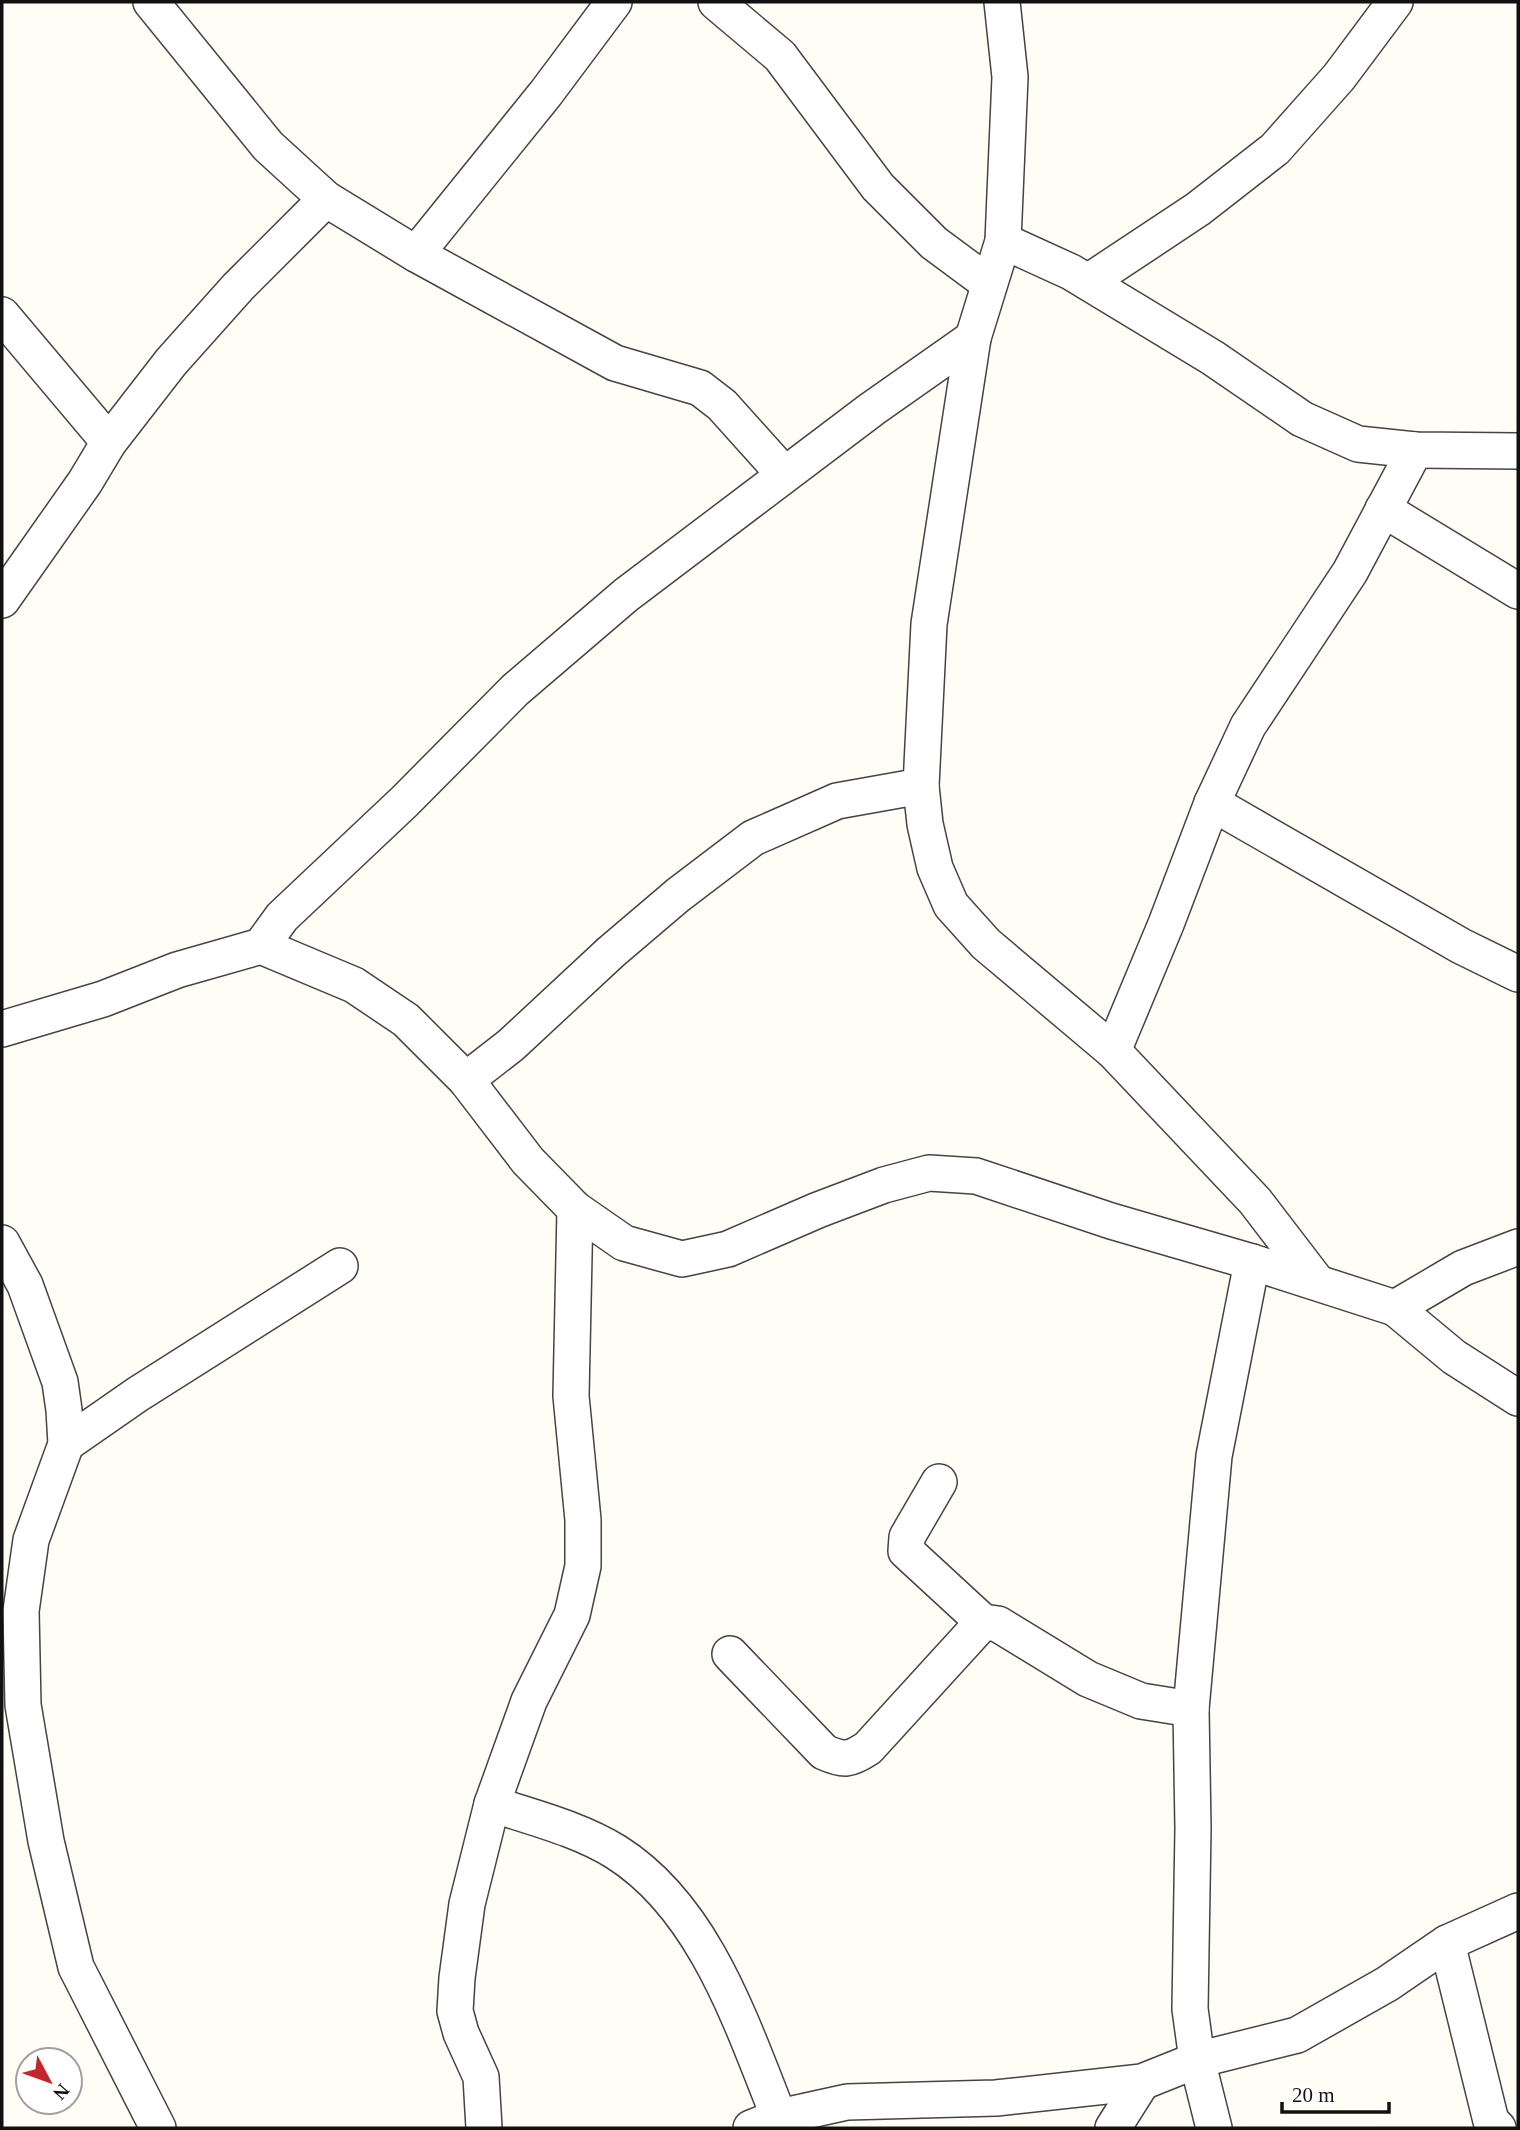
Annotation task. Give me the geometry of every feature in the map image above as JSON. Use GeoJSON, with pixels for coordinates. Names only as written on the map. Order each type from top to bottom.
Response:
{"type":"FeatureCollection","features":[{"type":"Feature","properties":{"kind":"street"},"geometry":{"type":"LineString","coordinates":[[151,2],[268,146],[326,199],[416,254],[615,363],[700,388],[722,405],[784,474]]}},
{"type":"Feature","properties":{"kind":"street"},"geometry":{"type":"LineString","coordinates":[[416,254],[546,93],[614,2]]}},
{"type":"Feature","properties":{"kind":"street"},"geometry":{"type":"LineString","coordinates":[[716,2],[780,56],[878,187],[934,243],[988,283]]}},
{"type":"Feature","properties":{"kind":"street"},"geometry":{"type":"LineString","coordinates":[[1002,2],[1010,77],[1003,241],[973,338],[929,624],[921,786],[925,824],[935,868],[951,905],[986,944],[1112,1051],[1255,1201],[1317,1282]]}},
{"type":"Feature","properties":{"kind":"street"},"geometry":{"type":"LineString","coordinates":[[1088,282],[1198,209],[1275,149],[1339,77],[1395,2]]}},
{"type":"Feature","properties":{"kind":"street"},"geometry":{"type":"LineString","coordinates":[[2,600],[85,482],[108,442],[170,362],[238,287],[326,199]]}},
{"type":"Feature","properties":{"kind":"street"},"geometry":{"type":"LineString","coordinates":[[1003,241],[1088,282],[1213,358],[1302,419],[1359,444],[1415,450],[1518,451]]}},
{"type":"Feature","properties":{"kind":"street"},"geometry":{"type":"LineString","coordinates":[[2,315],[108,442]]}},
{"type":"Feature","properties":{"kind":"street"},"geometry":{"type":"LineString","coordinates":[[2,1029],[103,999],[177,970],[261,946],[282,917],[405,801],[515,690],[626,595],[784,474],[973,338]]}},
{"type":"Feature","properties":{"kind":"street"},"geometry":{"type":"LineString","coordinates":[[1112,1051],[1166,924],[1212,803],[1248,726],[1350,572],[1415,450]]}},
{"type":"Feature","properties":{"kind":"street"},"geometry":{"type":"LineString","coordinates":[[1384,509],[1518,591]]}},
{"type":"Feature","properties":{"kind":"street"},"geometry":{"type":"LineString","coordinates":[[466,1080],[511,1045],[611,952],[678,895],[753,838],[836,801],[921,786]]}},
{"type":"Feature","properties":{"kind":"street"},"geometry":{"type":"LineString","coordinates":[[1212,803],[1461,946],[1518,974]]}},
{"type":"Feature","properties":{"kind":"street"},"geometry":{"type":"LineString","coordinates":[[261,946],[354,985],[406,1020],[466,1080],[528,1161],[575,1209],[624,1243],[682,1259],[728,1249],[884,1185],[929,1173],[976,1176],[1111,1221],[1395,1308],[1454,1357],[1518,1398]]}},
{"type":"Feature","properties":{"kind":"street"},"geometry":{"type":"LineString","coordinates":[[484,2128],[481,2077],[461,2033],[456,2011],[457,1978],[467,1904],[492,1804],[529,1701],[572,1615],[583,1566],[583,1520],[571,1396],[575,1209]]}},
{"type":"Feature","properties":{"kind":"street"},"geometry":{"type":"LineString","coordinates":[[2,1243],[25,1285],[60,1382],[66,1444],[31,1540],[21,1611],[23,1704],[46,1841],[76,1968],[158,2128]]}},
{"type":"Feature","properties":{"kind":"street"},"geometry":{"type":"LineString","coordinates":[[1395,1308],[1463,1268],[1518,1247]]}},
{"type":"Feature","properties":{"kind":"street"},"geometry":{"type":"LineString","coordinates":[[1214,2128],[1196,2060],[1190,2008],[1191,1709],[1214,1455],[1252,1262]]}},
{"type":"Feature","properties":{"kind":"street"},"geometry":{"type":"LineString","coordinates":[[66,1444],[138,1394],[340,1266]]}},
{"type":"Feature","properties":{"kind":"street"},"geometry":{"type":"LineString","coordinates":[[939,1482],[907,1537],[906,1551],[983,1622],[998,1624],[1088,1679],[1141,1701],[1191,1709]]}},
{"type":"Feature","properties":{"kind":"street"},"geometry":{"type":"LineString","coordinates":[[730,1654],[824,1752],[838,1758],[854,1758],[868,1748],[983,1622]]}},
{"type":"Feature","properties":{"kind":"street"},"geometry":{"type":"LineString","coordinates":[[492,1804],[580,1833],[617,1853],[642,1872],[677,1907],[709,1955],[743,2026],[765,2122],[847,2102],[996,2098],[1142,2082],[1196,2060],[1297,2035],[1387,1984],[1447,1943],[1518,1911]]}},
{"type":"Feature","properties":{"kind":"street"},"geometry":{"type":"LineString","coordinates":[[1447,1943],[1491,2120],[1499,2128]]}},
{"type":"Feature","properties":{"kind":"street"},"geometry":{"type":"LineString","coordinates":[[1113,2128],[1142,2082]]}}]}
